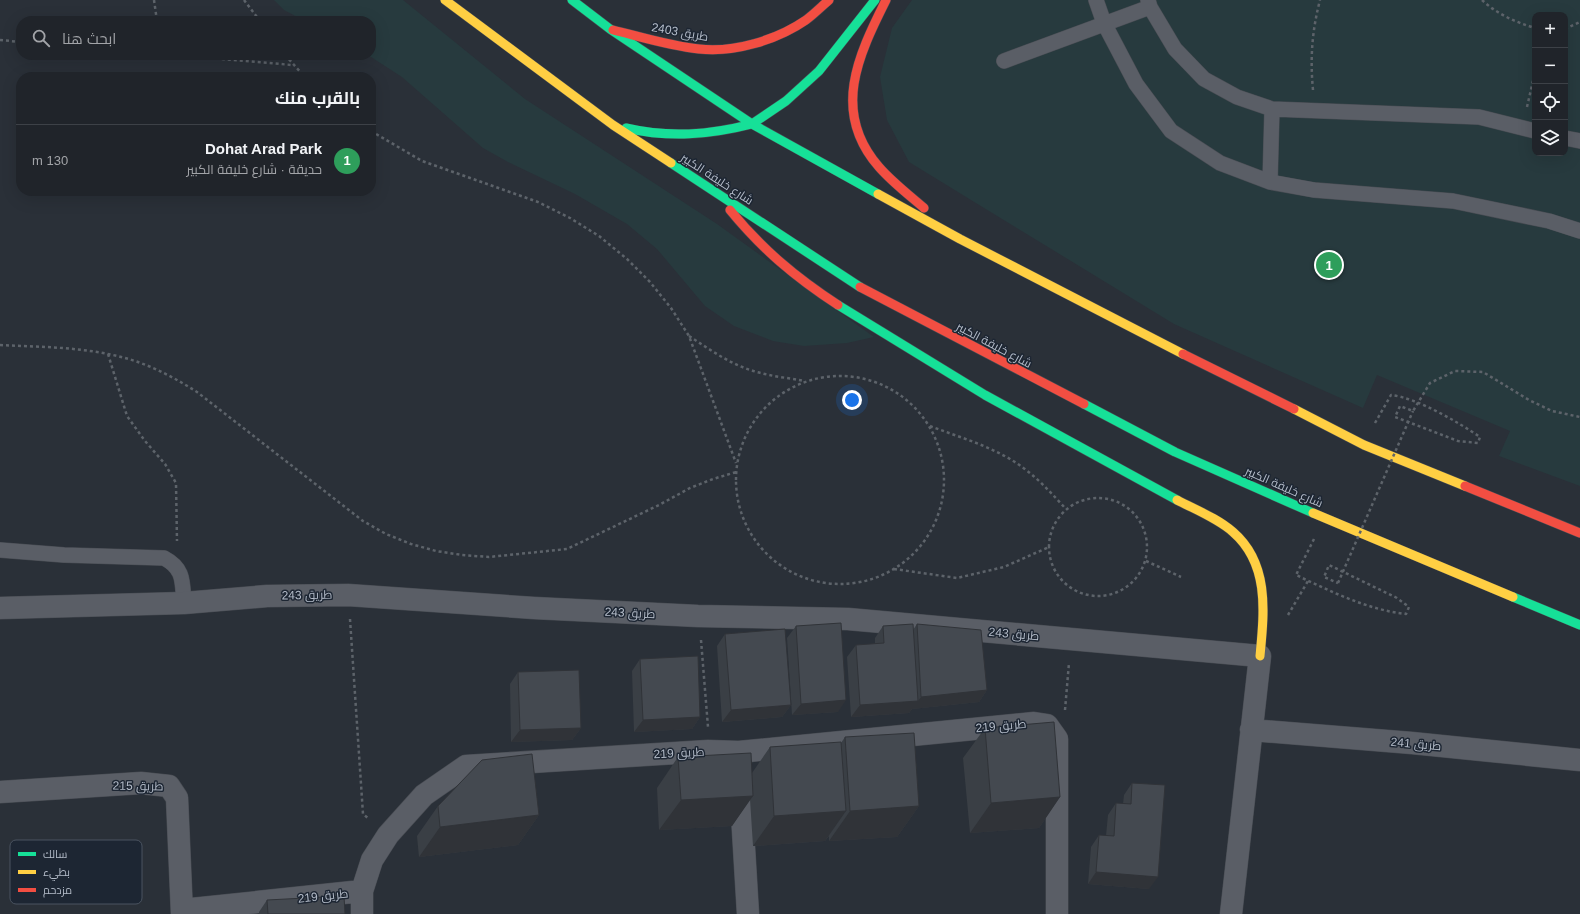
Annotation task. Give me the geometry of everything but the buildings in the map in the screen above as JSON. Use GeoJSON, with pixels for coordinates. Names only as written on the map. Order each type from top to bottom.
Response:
{"type":"FeatureCollection","features":[{"type":"Feature","properties":{"kind":"main road","name":"شارع خليفة الكبير"},"geometry":{"type":"LineString","coordinates":[[445,0],[613,125],[862,288],[1175,452],[1324,518],[1580,625]]}},
{"type":"Feature","properties":{"kind":"main road"},"geometry":{"type":"LineString","coordinates":[[572,0],[610,29],[752,124],[960,239],[1364,445],[1580,533]]}},
{"type":"Feature","properties":{"kind":"main road","name":"طريق 2403"},"geometry":{"type":"LineString","coordinates":[[610,29],[674,45],[714,50],[750,43],[774,36],[804,21],[829,0]]}},
{"type":"Feature","properties":{"kind":"main road"},"geometry":{"type":"LineString","coordinates":[[613,125],[640,132],[668,136],[697,136],[725,132],[752,124],[786,101],[819,71],[875,0]]}},
{"type":"Feature","properties":{"kind":"main road"},"geometry":{"type":"LineString","coordinates":[[886,0],[861,48],[851,89],[855,130],[873,160],[902,189],[960,239]]}},
{"type":"Feature","properties":{"kind":"main road"},"geometry":{"type":"LineString","coordinates":[[715,192],[760,245],[829,300],[934,365],[1051,433],[1214,520],[1235,533],[1251,552],[1261,575],[1264,601],[1260,656]]}},
{"type":"Feature","properties":{"kind":"street","name":"طريق 243"},"geometry":{"type":"LineString","coordinates":[[0,608],[184,603],[267,596],[348,595],[534,608],[698,616],[848,619],[1260,656]]}},
{"type":"Feature","properties":{"kind":"street"},"geometry":{"type":"LineString","coordinates":[[1231,914],[1260,656]]}},
{"type":"Feature","properties":{"kind":"street","name":"طريق 219"},"geometry":{"type":"LineString","coordinates":[[182,912],[362,892],[372,860],[388,835],[424,794],[466,766],[708,751],[739,752],[1034,723],[1047,725],[1056,739]]}},
{"type":"Feature","properties":{"kind":"street","name":"طريق 241"},"geometry":{"type":"LineString","coordinates":[[1251,730],[1412,743],[1580,760]]}},
{"type":"Feature","properties":{"kind":"street"},"geometry":{"type":"LineString","coordinates":[[1054,914],[1057,914],[1056,739]]}},
{"type":"Feature","properties":{"kind":"street"},"geometry":{"type":"LineString","coordinates":[[739,752],[748,914]]}},
{"type":"Feature","properties":{"kind":"street","name":"طريق 215"},"geometry":{"type":"LineString","coordinates":[[0,792],[140,783],[168,786],[177,798],[182,912]]}},
{"type":"Feature","properties":{"kind":"street"},"geometry":{"type":"LineString","coordinates":[[362,892],[362,914]]}},
{"type":"Feature","properties":{"kind":"lane"},"geometry":{"type":"LineString","coordinates":[[1096,0],[1104,23],[1136,84],[1171,131],[1220,163],[1270,182],[1314,190],[1453,201],[1549,221],[1580,231]]}},
{"type":"Feature","properties":{"kind":"lane"},"geometry":{"type":"LineString","coordinates":[[1004,62],[1104,23],[1149,3],[1175,50],[1204,79],[1237,97],[1272,109],[1479,117],[1529,129]]}},
{"type":"Feature","properties":{"kind":"lane"},"geometry":{"type":"LineString","coordinates":[[1270,182],[1272,109]]}},
{"type":"Feature","properties":{"kind":"lane"},"geometry":{"type":"LineString","coordinates":[[1568,139],[1580,141]]}},
{"type":"Feature","properties":{"kind":"lane"},"geometry":{"type":"LineString","coordinates":[[0,550],[64,555],[164,558],[178,568],[181,576],[184,603]]}},
{"type":"Feature","properties":{"kind":"path"},"geometry":{"type":"LineString","coordinates":[[154,0],[156,16]]}},
{"type":"Feature","properties":{"kind":"path"},"geometry":{"type":"LineString","coordinates":[[244,0],[256,16]]}},
{"type":"Feature","properties":{"kind":"path"},"geometry":{"type":"LineString","coordinates":[[1316,110],[1311,69],[1313,28],[1320,0]]}},
{"type":"Feature","properties":{"kind":"path"},"geometry":{"type":"LineString","coordinates":[[1482,0],[1491,8],[1516,22],[1532,27]]}},
{"type":"Feature","properties":{"kind":"path"},"geometry":{"type":"LineString","coordinates":[[1568,28],[1580,22]]}},
{"type":"Feature","properties":{"kind":"path"},"geometry":{"type":"LineString","coordinates":[[0,40],[16,42]]}},
{"type":"Feature","properties":{"kind":"path"},"geometry":{"type":"LineString","coordinates":[[233,60],[292,65]]}},
{"type":"Feature","properties":{"kind":"path"},"geometry":{"type":"LineString","coordinates":[[288,60],[300,72]]}},
{"type":"Feature","properties":{"kind":"path"},"geometry":{"type":"LineString","coordinates":[[1529,129],[1534,84]]}},
{"type":"Feature","properties":{"kind":"path"},"geometry":{"type":"LineString","coordinates":[[376,134],[422,161],[538,202],[570,218],[600,236],[627,259],[650,282],[671,308],[689,336],[737,464]]}},
{"type":"Feature","properties":{"kind":"path"},"geometry":{"type":"LineString","coordinates":[[689,336],[721,357],[739,366],[760,373],[805,381]]}},
{"type":"Feature","properties":{"kind":"path"},"geometry":{"type":"LineString","coordinates":[[0,345],[108,354],[151,366],[198,392],[363,521],[386,534],[436,551],[462,556],[489,557],[567,549],[659,506],[690,488],[736,472]]}},
{"type":"Feature","properties":{"kind":"path"},"geometry":{"type":"LineString","coordinates":[[108,354],[127,416],[140,435],[165,464],[176,483],[178,568]]}},
{"type":"Feature","properties":{"kind":"path"},"geometry":{"type":"LineString","coordinates":[[1324,518],[1296,575],[1340,595],[1392,613],[1406,614],[1409,607],[1397,598],[1329,565],[1324,577],[1338,583],[1413,411],[1430,383],[1455,371],[1483,372],[1528,400],[1552,411],[1580,418]]}},
{"type":"Feature","properties":{"kind":"path"},"geometry":{"type":"LineString","coordinates":[[840,375],[875,381],[906,399],[930,426],[938,445],[943,464],[944,485],[941,505],[934,524],[923,542],[910,557],[893,569],[863,582],[831,584],[799,576],[772,559],[751,534],[738,505],[737,464],[742,443],[753,423],[767,405],[785,391],[805,381],[840,375]]}},
{"type":"Feature","properties":{"kind":"path"},"geometry":{"type":"LineString","coordinates":[[1364,445],[1383,405],[1391,395],[1404,397],[1463,426],[1480,437],[1478,443],[1458,441],[1395,417],[1400,406],[1413,411]]}},
{"type":"Feature","properties":{"kind":"path"},"geometry":{"type":"LineString","coordinates":[[930,426],[997,452],[1009,459],[1038,479],[1066,509]]}},
{"type":"Feature","properties":{"kind":"path"},"geometry":{"type":"LineString","coordinates":[[1106,498],[1126,505],[1140,520],[1148,540],[1146,561],[1136,579],[1121,592],[1101,597],[1081,594],[1064,583],[1053,567],[1049,547],[1051,533],[1057,520],[1066,509],[1085,499],[1106,498]]}},
{"type":"Feature","properties":{"kind":"path"},"geometry":{"type":"LineString","coordinates":[[893,569],[957,578],[1004,567],[1049,547]]}},
{"type":"Feature","properties":{"kind":"path"},"geometry":{"type":"LineString","coordinates":[[1146,561],[1181,577]]}},
{"type":"Feature","properties":{"kind":"path"},"geometry":{"type":"LineString","coordinates":[[348,595],[363,814],[388,835]]}},
{"type":"Feature","properties":{"kind":"path"},"geometry":{"type":"LineString","coordinates":[[698,616],[709,731],[708,751]]}},
{"type":"Feature","properties":{"kind":"path"},"geometry":{"type":"LineString","coordinates":[[1056,739],[1067,704],[1071,639]]}},
{"type":"Feature","properties":{"kind":"green space"},"geometry":{"type":"Polygon","coordinates":[[[274,0],[403,0],[525,99],[717,224],[874,337],[847,343],[804,346],[773,341],[734,326],[705,306],[657,249],[627,224],[575,194],[508,162],[483,148],[402,77],[376,60],[376,16],[295,16],[284,10],[274,0]]]}},
{"type":"Feature","properties":{"kind":"green space"},"geometry":{"type":"Polygon","coordinates":[[[912,0],[1580,0],[1580,486],[1499,456],[1510,431],[1377,375],[1363,408],[1174,324],[909,162],[887,120],[880,77],[892,28],[912,0]]]}},
{"type":"Feature","properties":{"kind":"traffic: fast"},"geometry":{"type":"LineString","coordinates":[[572,0],[610,29],[752,124],[878,194]]}},
{"type":"Feature","properties":{"kind":"traffic: fast"},"geometry":{"type":"LineString","coordinates":[[752,124],[786,101],[819,71],[875,0]]}},
{"type":"Feature","properties":{"kind":"traffic: fast"},"geometry":{"type":"LineString","coordinates":[[626,128],[658,133],[689,134],[720,131],[752,124]]}},
{"type":"Feature","properties":{"kind":"traffic: fast"},"geometry":{"type":"LineString","coordinates":[[671,163],[860,287]]}},
{"type":"Feature","properties":{"kind":"traffic: fast"},"geometry":{"type":"LineString","coordinates":[[838,305],[985,395],[1177,500]]}},
{"type":"Feature","properties":{"kind":"traffic: fast"},"geometry":{"type":"LineString","coordinates":[[1084,404],[1175,452],[1313,513]]}},
{"type":"Feature","properties":{"kind":"traffic: fast"},"geometry":{"type":"LineString","coordinates":[[1513,597],[1580,625]]}},
{"type":"Feature","properties":{"kind":"traffic: slow"},"geometry":{"type":"LineString","coordinates":[[445,0],[613,125],[671,163]]}},
{"type":"Feature","properties":{"kind":"traffic: slow"},"geometry":{"type":"LineString","coordinates":[[878,194],[960,239],[1183,354]]}},
{"type":"Feature","properties":{"kind":"traffic: slow"},"geometry":{"type":"LineString","coordinates":[[1294,409],[1364,445],[1465,486]]}},
{"type":"Feature","properties":{"kind":"traffic: slow"},"geometry":{"type":"LineString","coordinates":[[1177,500],[1213,518],[1227,527],[1245,545],[1253,559],[1259,574],[1262,590],[1263,623],[1260,656]]}},
{"type":"Feature","properties":{"kind":"traffic: slow"},"geometry":{"type":"LineString","coordinates":[[1313,513],[1513,597]]}},
{"type":"Feature","properties":{"kind":"traffic: jam"},"geometry":{"type":"LineString","coordinates":[[613,30],[688,48],[712,50],[741,47],[755,44],[782,34],[806,20],[829,0]]}},
{"type":"Feature","properties":{"kind":"traffic: jam"},"geometry":{"type":"LineString","coordinates":[[886,0],[866,42],[859,63],[854,84],[853,105],[856,126],[864,146],[879,167],[924,208]]}},
{"type":"Feature","properties":{"kind":"traffic: jam"},"geometry":{"type":"LineString","coordinates":[[730,210],[754,237],[780,262],[807,284],[838,305]]}},
{"type":"Feature","properties":{"kind":"traffic: jam"},"geometry":{"type":"LineString","coordinates":[[860,287],[1084,404]]}},
{"type":"Feature","properties":{"kind":"traffic: jam"},"geometry":{"type":"LineString","coordinates":[[1183,354],[1294,409]]}},
{"type":"Feature","properties":{"kind":"traffic: jam"},"geometry":{"type":"LineString","coordinates":[[1465,486],[1580,533]]}},
{"type":"Feature","properties":{"kind":"place","name":"Dohat Arad Park"},"geometry":{"type":"Point","coordinates":[1329,265]}}]}
